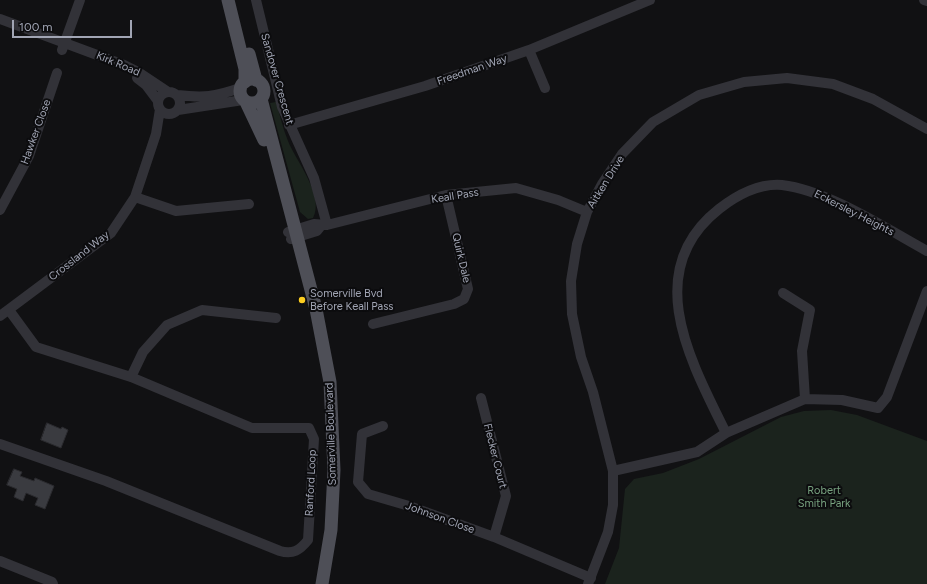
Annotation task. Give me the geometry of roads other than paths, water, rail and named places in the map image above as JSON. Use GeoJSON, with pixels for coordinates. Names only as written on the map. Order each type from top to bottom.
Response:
{"type":"FeatureCollection","features":[{"type":"Feature","properties":{"kind":"main road","name":"Somerville Boulevard"},"geometry":{"type":"LineString","coordinates":[[228,0],[245,69],[246,90]]}},
{"type":"Feature","properties":{"kind":"main road","name":"Somerville Boulevard"},"geometry":{"type":"LineString","coordinates":[[235,0],[246,90],[266,146],[293,235],[324,349],[332,413],[334,470],[331,530],[322,584]]}},
{"type":"Feature","properties":{"kind":"main road","name":"Somerville Boulevard"},"geometry":{"type":"LineString","coordinates":[[246,90],[263,89],[261,99],[293,235],[314,332],[324,388],[328,455],[326,516],[315,584]]}},
{"type":"Feature","properties":{"kind":"main road"},"geometry":{"type":"LineString","coordinates":[[246,90],[254,103],[261,99]]}},
{"type":"Feature","properties":{"kind":"street"},"geometry":{"type":"LineString","coordinates":[[63,46],[80,0]]}},
{"type":"Feature","properties":{"kind":"street","name":"Sandover Crescent"},"geometry":{"type":"LineString","coordinates":[[256,0],[282,107],[314,178],[324,225]]}},
{"type":"Feature","properties":{"kind":"street","name":"Freedman Way"},"geometry":{"type":"LineString","coordinates":[[289,125],[425,86],[529,50],[650,0]]}},
{"type":"Feature","properties":{"kind":"street"},"geometry":{"type":"LineString","coordinates":[[0,20],[63,46]]}},
{"type":"Feature","properties":{"kind":"street"},"geometry":{"type":"LineString","coordinates":[[0,27],[63,46]]}},
{"type":"Feature","properties":{"kind":"street","name":"Kirk Road"},"geometry":{"type":"LineString","coordinates":[[63,46],[133,69],[172,93],[203,98],[246,90]]}},
{"type":"Feature","properties":{"kind":"street","name":"Kirk Road"},"geometry":{"type":"LineString","coordinates":[[63,46],[131,75],[146,85],[159,105]]}},
{"type":"Feature","properties":{"kind":"street"},"geometry":{"type":"LineString","coordinates":[[529,50],[545,88]]}},
{"type":"Feature","properties":{"kind":"street","name":"Hawker Close"},"geometry":{"type":"LineString","coordinates":[[0,210],[29,156],[57,73]]}},
{"type":"Feature","properties":{"kind":"street","name":"Aitken Drive"},"geometry":{"type":"LineString","coordinates":[[589,581],[608,532],[612,505],[613,471],[593,392],[581,357],[572,314],[571,281],[577,244],[586,212],[622,154],[653,122],[699,95],[744,82],[787,78],[833,84],[873,99],[927,129]]}},
{"type":"Feature","properties":{"kind":"street"},"geometry":{"type":"LineString","coordinates":[[174,112],[180,104],[172,93],[162,95],[159,105],[164,113],[174,112],[246,90]]}},
{"type":"Feature","properties":{"kind":"street","name":"Crossland Way"},"geometry":{"type":"LineString","coordinates":[[0,316],[111,233],[135,197],[156,134],[159,105]]}},
{"type":"Feature","properties":{"kind":"street","name":"Crossland Way"},"geometry":{"type":"LineString","coordinates":[[156,134],[174,112]]}},
{"type":"Feature","properties":{"kind":"street","name":"Eckersley Heights"},"geometry":{"type":"LineString","coordinates":[[726,433],[696,372],[685,340],[677,307],[676,280],[681,259],[694,235],[712,214],[732,198],[757,187],[781,185],[810,191],[860,214],[927,251]]}},
{"type":"Feature","properties":{"kind":"street","name":"Keall Pass"},"geometry":{"type":"LineString","coordinates":[[293,235],[314,224],[324,225],[446,195],[516,188],[558,200],[586,212]]}},
{"type":"Feature","properties":{"kind":"street","name":"Quirk Dale"},"geometry":{"type":"LineString","coordinates":[[373,324],[454,304],[464,299],[468,289],[446,195]]}},
{"type":"Feature","properties":{"kind":"street"},"geometry":{"type":"LineString","coordinates":[[135,197],[176,211],[248,204]]}},
{"type":"Feature","properties":{"kind":"street"},"geometry":{"type":"LineString","coordinates":[[613,471],[697,452],[726,433],[805,399],[842,400],[878,408],[887,397],[927,291]]}},
{"type":"Feature","properties":{"kind":"street"},"geometry":{"type":"LineString","coordinates":[[783,293],[810,310],[802,351],[805,399]]}},
{"type":"Feature","properties":{"kind":"street","name":"Ranford Loop"},"geometry":{"type":"LineString","coordinates":[[0,444],[106,481],[280,551],[288,553],[300,549],[308,540],[314,438],[309,428],[252,428],[131,377],[36,347],[9,310]]}},
{"type":"Feature","properties":{"kind":"street"},"geometry":{"type":"LineString","coordinates":[[131,377],[143,352],[167,325],[202,310],[276,318]]}},
{"type":"Feature","properties":{"kind":"street","name":"Flecker Court"},"geometry":{"type":"LineString","coordinates":[[481,398],[506,496],[494,537]]}},
{"type":"Feature","properties":{"kind":"street","name":"Johnson Close"},"geometry":{"type":"LineString","coordinates":[[383,426],[362,434],[358,482],[368,494],[409,506],[494,537],[589,581]]}},
{"type":"Feature","properties":{"kind":"street"},"geometry":{"type":"LineString","coordinates":[[0,561],[52,582],[53,584]]}},
{"type":"Feature","properties":{"kind":"place","name":"Somerville Bvd Before Keall Pass"},"geometry":{"type":"Point","coordinates":[302,300]}},
{"type":"Feature","properties":{"kind":"park label","name":"Robert Smith Park"},"geometry":{"type":"Point","coordinates":[824,497]}}]}
